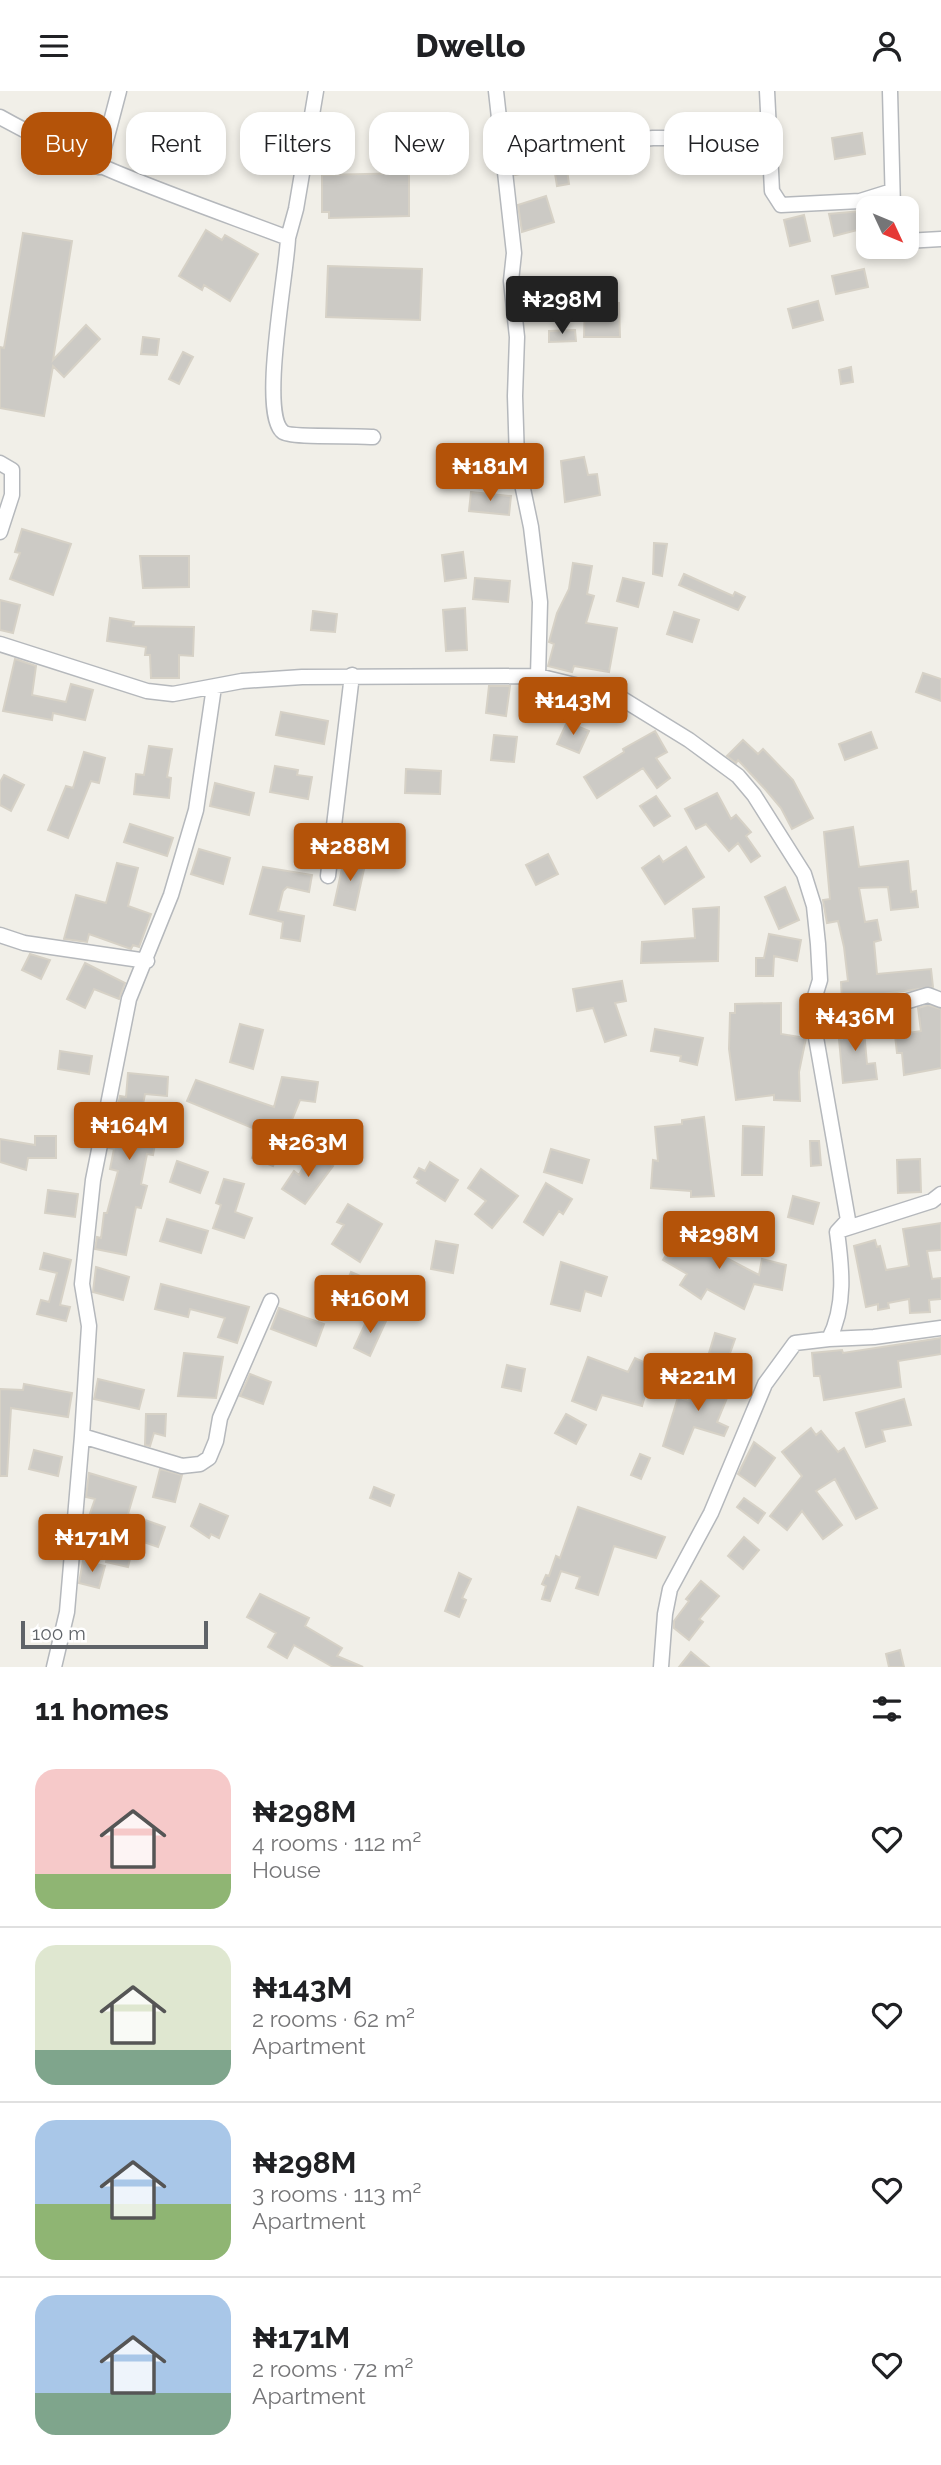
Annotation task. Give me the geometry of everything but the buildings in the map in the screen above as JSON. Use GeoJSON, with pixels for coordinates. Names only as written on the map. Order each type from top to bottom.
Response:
{"type":"FeatureCollection","features":[{"type":"Feature","properties":{"kind":"street"},"geometry":{"type":"LineString","coordinates":[[112,118],[119,91]]}},
{"type":"Feature","properties":{"kind":"street"},"geometry":{"type":"LineString","coordinates":[[316,91],[296,209],[288,238],[288,260],[272,366],[275,423],[284,434],[300,437],[347,434],[373,437]]}},
{"type":"Feature","properties":{"kind":"street"},"geometry":{"type":"LineString","coordinates":[[496,91],[498,112]]}},
{"type":"Feature","properties":{"kind":"street"},"geometry":{"type":"LineString","coordinates":[[766,91],[767,112]]}},
{"type":"Feature","properties":{"kind":"street"},"geometry":{"type":"LineString","coordinates":[[890,91],[892,196]]}},
{"type":"Feature","properties":{"kind":"street"},"geometry":{"type":"LineString","coordinates":[[0,117],[21,129]]}},
{"type":"Feature","properties":{"kind":"street"},"geometry":{"type":"LineString","coordinates":[[112,172],[288,238]]}},
{"type":"Feature","properties":{"kind":"street"},"geometry":{"type":"LineString","coordinates":[[505,175],[514,253],[511,281],[517,337],[517,460],[531,527],[540,602],[538,676]]}},
{"type":"Feature","properties":{"kind":"street"},"geometry":{"type":"LineString","coordinates":[[771,175],[772,191],[781,205],[860,201],[892,191]]}},
{"type":"Feature","properties":{"kind":"street"},"geometry":{"type":"LineString","coordinates":[[919,240],[941,239]]}},
{"type":"Feature","properties":{"kind":"street"},"geometry":{"type":"LineString","coordinates":[[0,463],[12,470],[12,495],[0,532]]}},
{"type":"Feature","properties":{"kind":"street"},"geometry":{"type":"LineString","coordinates":[[0,644],[147,691],[173,694],[254,680],[352,675],[443,678],[538,676],[616,695],[722,762],[754,795],[810,888],[816,922],[820,980],[811,1009],[848,1220],[837,1231]]}},
{"type":"Feature","properties":{"kind":"street"},"geometry":{"type":"LineString","coordinates":[[328,876],[352,675]]}},
{"type":"Feature","properties":{"kind":"street"},"geometry":{"type":"LineString","coordinates":[[54,1667],[67,1612],[82,1436],[89,1326],[82,1284],[91,1194],[129,999],[147,961],[183,860],[197,810],[214,687]]}},
{"type":"Feature","properties":{"kind":"street"},"geometry":{"type":"LineString","coordinates":[[0,935],[24,943],[147,961]]}},
{"type":"Feature","properties":{"kind":"street"},"geometry":{"type":"LineString","coordinates":[[811,1009],[875,1011],[928,995],[941,1000]]}},
{"type":"Feature","properties":{"kind":"street"},"geometry":{"type":"LineString","coordinates":[[837,1231],[932,1201],[941,1194]]}},
{"type":"Feature","properties":{"kind":"street"},"geometry":{"type":"LineString","coordinates":[[829,1339],[838,1321],[840,1300],[842,1265],[837,1231]]}},
{"type":"Feature","properties":{"kind":"street"},"geometry":{"type":"LineString","coordinates":[[82,1436],[182,1466],[200,1464],[209,1458],[225,1406],[271,1301]]}},
{"type":"Feature","properties":{"kind":"street"},"geometry":{"type":"LineString","coordinates":[[661,1667],[665,1614],[670,1589],[711,1513],[765,1384],[796,1343],[941,1328]]}}]}
